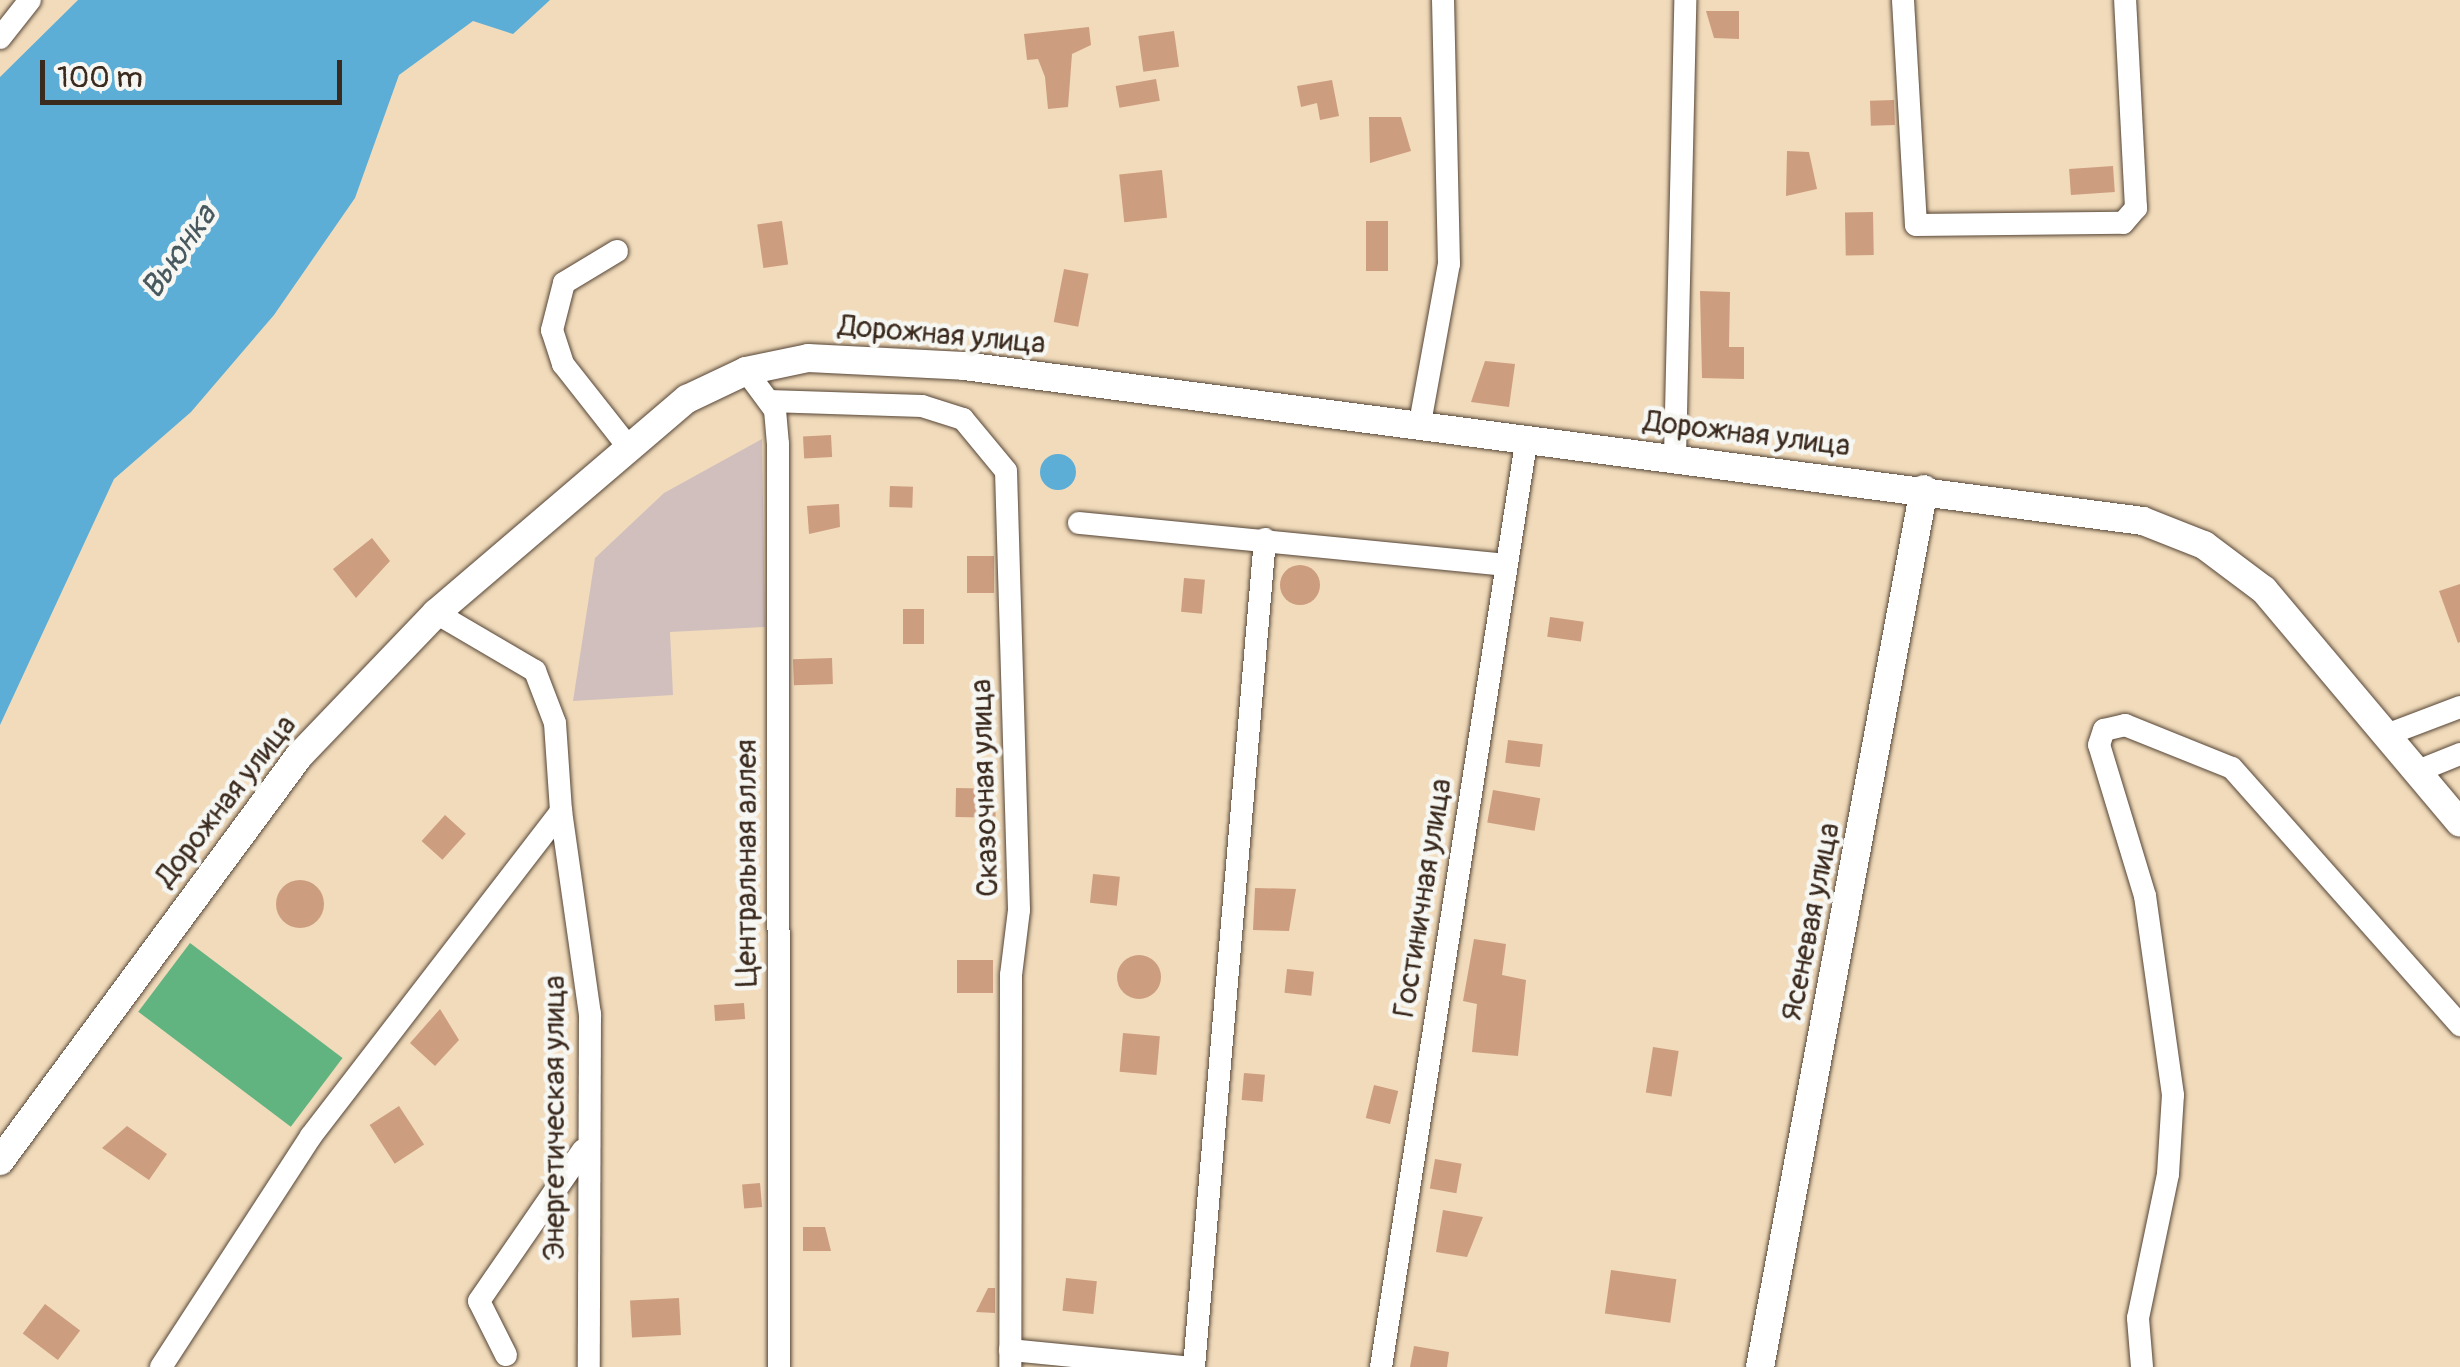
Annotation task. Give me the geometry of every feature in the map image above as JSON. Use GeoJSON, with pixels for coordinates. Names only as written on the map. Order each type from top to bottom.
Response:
{"type":"FeatureCollection","features":[{"type":"Feature","properties":{"kind":"main road","name":"Дорожная улица"},"geometry":{"type":"LineString","coordinates":[[0,1161],[275,786],[436,614],[626,444],[746,371],[881,358],[2120,515],[2204,545],[2287,612],[2460,823]]}},
{"type":"Feature","properties":{"kind":"main road","name":"Ясеневая улица"},"geometry":{"type":"LineString","coordinates":[[1760,1367],[1924,489]]}},
{"type":"Feature","properties":{"kind":"street"},"geometry":{"type":"LineString","coordinates":[[0,38],[30,0]]}},
{"type":"Feature","properties":{"kind":"street"},"geometry":{"type":"LineString","coordinates":[[1420,424],[1449,264],[1443,0]]}},
{"type":"Feature","properties":{"kind":"street"},"geometry":{"type":"LineString","coordinates":[[1675,457],[1685,0]]}},
{"type":"Feature","properties":{"kind":"street"},"geometry":{"type":"LineString","coordinates":[[1903,0],[1916,225],[2123,224],[2136,208],[2125,0]]}},
{"type":"Feature","properties":{"kind":"street"},"geometry":{"type":"LineString","coordinates":[[617,250],[564,284],[552,330],[563,364],[626,444]]}},
{"type":"Feature","properties":{"kind":"street","name":"Центральная аллея"},"geometry":{"type":"LineString","coordinates":[[746,371],[769,401],[778,444],[779,1367]]}},
{"type":"Feature","properties":{"kind":"street","name":"Сказочная улица"},"geometry":{"type":"LineString","coordinates":[[769,401],[922,406],[963,419],[1006,471],[1019,910],[1010,975],[1010,1359]]}},
{"type":"Feature","properties":{"kind":"street","name":"Гостиничная улица"},"geometry":{"type":"LineString","coordinates":[[1380,1367],[1527,438]]}},
{"type":"Feature","properties":{"kind":"street"},"geometry":{"type":"LineString","coordinates":[[1079,522],[1506,565]]}},
{"type":"Feature","properties":{"kind":"street"},"geometry":{"type":"LineString","coordinates":[[1194,1367],[1266,539]]}},
{"type":"Feature","properties":{"kind":"street","name":"Энергетическая улица"},"geometry":{"type":"LineString","coordinates":[[436,614],[535,671],[555,723],[561,811],[590,1014],[583,1150],[589,1367]]}},
{"type":"Feature","properties":{"kind":"street"},"geometry":{"type":"LineString","coordinates":[[2389,734],[2460,707]]}},
{"type":"Feature","properties":{"kind":"street"},"geometry":{"type":"LineString","coordinates":[[2142,1367],[2138,1318],[2168,1174],[2172,1095],[2144,896],[2102,755],[2104,730],[2125,726],[2232,768],[2460,1025]]}},
{"type":"Feature","properties":{"kind":"street"},"geometry":{"type":"LineString","coordinates":[[2418,770],[2460,754]]}},
{"type":"Feature","properties":{"kind":"street"},"geometry":{"type":"LineString","coordinates":[[161,1367],[311,1136],[561,811]]}},
{"type":"Feature","properties":{"kind":"street"},"geometry":{"type":"LineString","coordinates":[[506,1355],[479,1301],[583,1150]]}},
{"type":"Feature","properties":{"kind":"street"},"geometry":{"type":"LineString","coordinates":[[1010,1359],[1170,1366]]}},
{"type":"Feature","properties":{"kind":"shaded area"},"geometry":{"type":"Polygon","coordinates":[[[762,439],[765,627],[670,632],[673,695],[573,701],[595,558],[664,493],[762,439]]]}},
{"type":"Feature","properties":{"kind":"green space"},"geometry":{"type":"Polygon","coordinates":[[[190,943],[343,1058],[291,1127],[138,1012],[190,943]]]}},
{"type":"Feature","properties":{"kind":"water","name":"Вьюнка"},"geometry":{"type":"Polygon","coordinates":[[[78,0],[550,0],[513,34],[473,21],[399,75],[355,198],[274,315],[191,412],[114,479],[0,725],[0,77],[78,0]]]}},
{"type":"Feature","properties":{"kind":"water"},"geometry":{"type":"Polygon","coordinates":[[[1058,454],[1071,459],[1076,472],[1071,485],[1058,490],[1045,485],[1040,472],[1045,459],[1058,454]]]}},
{"type":"Feature","properties":{"kind":"building"},"geometry":{"type":"Polygon","coordinates":[[[1706,11],[1739,11],[1739,39],[1714,38],[1706,11]]]}},
{"type":"Feature","properties":{"kind":"building"},"geometry":{"type":"Polygon","coordinates":[[[1089,27],[1091,45],[1072,54],[1068,107],[1048,109],[1045,77],[1038,59],[1027,60],[1024,34],[1089,27]]]}},
{"type":"Feature","properties":{"kind":"building"},"geometry":{"type":"Polygon","coordinates":[[[1174,31],[1179,67],[1143,72],[1138,36],[1174,31]]]}},
{"type":"Feature","properties":{"kind":"building"},"geometry":{"type":"Polygon","coordinates":[[[1156,79],[1160,101],[1119,108],[1116,86],[1156,79]]]}},
{"type":"Feature","properties":{"kind":"building"},"geometry":{"type":"Polygon","coordinates":[[[1332,80],[1339,116],[1320,120],[1317,103],[1301,107],[1297,86],[1332,80]]]}},
{"type":"Feature","properties":{"kind":"building"},"geometry":{"type":"Polygon","coordinates":[[[1894,100],[1895,125],[1871,126],[1870,101],[1894,100]]]}},
{"type":"Feature","properties":{"kind":"building"},"geometry":{"type":"Polygon","coordinates":[[[1369,117],[1401,117],[1411,151],[1370,163],[1369,117]]]}},
{"type":"Feature","properties":{"kind":"building"},"geometry":{"type":"Polygon","coordinates":[[[1787,151],[1809,152],[1817,189],[1786,196],[1787,151]]]}},
{"type":"Feature","properties":{"kind":"building"},"geometry":{"type":"Polygon","coordinates":[[[2113,166],[2115,192],[2071,195],[2069,169],[2113,166]]]}},
{"type":"Feature","properties":{"kind":"building"},"geometry":{"type":"Polygon","coordinates":[[[1162,170],[1167,218],[1124,222],[1119,174],[1162,170]]]}},
{"type":"Feature","properties":{"kind":"building"},"geometry":{"type":"Polygon","coordinates":[[[1845,212],[1873,212],[1874,255],[1846,255],[1845,212]]]}},
{"type":"Feature","properties":{"kind":"building"},"geometry":{"type":"Polygon","coordinates":[[[782,221],[788,265],[763,268],[757,224],[782,221]]]}},
{"type":"Feature","properties":{"kind":"building"},"geometry":{"type":"Polygon","coordinates":[[[1366,221],[1388,221],[1388,271],[1366,271],[1366,221]]]}},
{"type":"Feature","properties":{"kind":"building"},"geometry":{"type":"Polygon","coordinates":[[[1064,269],[1089,274],[1078,327],[1054,322],[1064,269]]]}},
{"type":"Feature","properties":{"kind":"building"},"geometry":{"type":"Polygon","coordinates":[[[1700,291],[1730,292],[1729,347],[1744,347],[1744,379],[1702,378],[1700,291]]]}},
{"type":"Feature","properties":{"kind":"building"},"geometry":{"type":"Polygon","coordinates":[[[1485,361],[1515,364],[1509,407],[1471,402],[1485,361]]]}},
{"type":"Feature","properties":{"kind":"building"},"geometry":{"type":"Polygon","coordinates":[[[831,435],[832,457],[804,458],[803,436],[831,435]]]}},
{"type":"Feature","properties":{"kind":"building"},"geometry":{"type":"Polygon","coordinates":[[[890,486],[913,487],[912,508],[889,507],[890,486]]]}},
{"type":"Feature","properties":{"kind":"building"},"geometry":{"type":"Polygon","coordinates":[[[839,504],[840,527],[809,534],[807,506],[839,504]]]}},
{"type":"Feature","properties":{"kind":"building"},"geometry":{"type":"Polygon","coordinates":[[[372,538],[390,561],[356,598],[333,569],[372,538]]]}},
{"type":"Feature","properties":{"kind":"building"},"geometry":{"type":"Polygon","coordinates":[[[967,556],[994,556],[994,593],[967,593],[967,556]]]}},
{"type":"Feature","properties":{"kind":"building"},"geometry":{"type":"Polygon","coordinates":[[[1300,565],[1314,571],[1320,585],[1314,599],[1300,605],[1286,599],[1280,585],[1286,571],[1300,565]]]}},
{"type":"Feature","properties":{"kind":"building"},"geometry":{"type":"Polygon","coordinates":[[[1184,578],[1205,580],[1202,614],[1181,612],[1184,578]]]}},
{"type":"Feature","properties":{"kind":"building"},"geometry":{"type":"Polygon","coordinates":[[[2460,584],[2460,642],[2458,643],[2439,591],[2460,584]]]}},
{"type":"Feature","properties":{"kind":"building"},"geometry":{"type":"Polygon","coordinates":[[[903,609],[924,609],[924,644],[903,644],[903,609]]]}},
{"type":"Feature","properties":{"kind":"building"},"geometry":{"type":"Polygon","coordinates":[[[1550,617],[1584,622],[1581,642],[1547,637],[1550,617]]]}},
{"type":"Feature","properties":{"kind":"building"},"geometry":{"type":"Polygon","coordinates":[[[832,658],[833,684],[794,685],[793,659],[832,658]]]}},
{"type":"Feature","properties":{"kind":"building"},"geometry":{"type":"Polygon","coordinates":[[[1508,740],[1543,744],[1540,767],[1505,763],[1508,740]]]}},
{"type":"Feature","properties":{"kind":"building"},"geometry":{"type":"Polygon","coordinates":[[[956,788],[996,789],[995,818],[955,817],[956,788]]]}},
{"type":"Feature","properties":{"kind":"building"},"geometry":{"type":"Polygon","coordinates":[[[1493,790],[1540,798],[1535,831],[1487,822],[1493,790]]]}},
{"type":"Feature","properties":{"kind":"building"},"geometry":{"type":"Polygon","coordinates":[[[445,815],[466,834],[442,860],[422,841],[445,815]]]}},
{"type":"Feature","properties":{"kind":"building"},"geometry":{"type":"Polygon","coordinates":[[[1093,874],[1120,877],[1117,906],[1090,903],[1093,874]]]}},
{"type":"Feature","properties":{"kind":"building"},"geometry":{"type":"Polygon","coordinates":[[[300,880],[317,887],[324,904],[317,921],[300,928],[283,921],[276,904],[283,887],[300,880]]]}},
{"type":"Feature","properties":{"kind":"building"},"geometry":{"type":"Polygon","coordinates":[[[1255,888],[1296,889],[1289,931],[1253,930],[1255,888]]]}},
{"type":"Feature","properties":{"kind":"building"},"geometry":{"type":"Polygon","coordinates":[[[1474,939],[1506,944],[1502,975],[1526,980],[1518,1056],[1472,1052],[1477,1004],[1463,1001],[1474,939]]]}},
{"type":"Feature","properties":{"kind":"building"},"geometry":{"type":"Polygon","coordinates":[[[1139,955],[1155,961],[1161,977],[1155,993],[1139,999],[1123,993],[1117,977],[1123,961],[1139,955]]]}},
{"type":"Feature","properties":{"kind":"building"},"geometry":{"type":"Polygon","coordinates":[[[957,960],[993,960],[993,993],[957,993],[957,960]]]}},
{"type":"Feature","properties":{"kind":"building"},"geometry":{"type":"Polygon","coordinates":[[[1287,969],[1314,972],[1311,996],[1284,993],[1287,969]]]}},
{"type":"Feature","properties":{"kind":"building"},"geometry":{"type":"Polygon","coordinates":[[[744,1003],[745,1019],[715,1021],[714,1005],[744,1003]]]}},
{"type":"Feature","properties":{"kind":"building"},"geometry":{"type":"Polygon","coordinates":[[[440,1009],[459,1040],[435,1066],[410,1043],[440,1009]]]}},
{"type":"Feature","properties":{"kind":"building"},"geometry":{"type":"Polygon","coordinates":[[[1123,1033],[1160,1036],[1156,1075],[1120,1072],[1123,1033]]]}},
{"type":"Feature","properties":{"kind":"building"},"geometry":{"type":"Polygon","coordinates":[[[1653,1047],[1679,1051],[1671,1097],[1646,1092],[1653,1047]]]}},
{"type":"Feature","properties":{"kind":"building"},"geometry":{"type":"Polygon","coordinates":[[[1244,1073],[1265,1075],[1263,1102],[1242,1100],[1244,1073]]]}},
{"type":"Feature","properties":{"kind":"building"},"geometry":{"type":"Polygon","coordinates":[[[1374,1085],[1398,1091],[1390,1124],[1366,1118],[1374,1085]]]}},
{"type":"Feature","properties":{"kind":"building"},"geometry":{"type":"Polygon","coordinates":[[[399,1106],[424,1145],[395,1164],[370,1125],[399,1106]]]}},
{"type":"Feature","properties":{"kind":"building"},"geometry":{"type":"Polygon","coordinates":[[[127,1126],[167,1154],[149,1180],[102,1148],[127,1126]]]}},
{"type":"Feature","properties":{"kind":"building"},"geometry":{"type":"Polygon","coordinates":[[[1435,1159],[1462,1164],[1456,1193],[1430,1189],[1435,1159]]]}},
{"type":"Feature","properties":{"kind":"building"},"geometry":{"type":"Polygon","coordinates":[[[760,1183],[762,1207],[744,1208],[742,1185],[760,1183]]]}},
{"type":"Feature","properties":{"kind":"building"},"geometry":{"type":"Polygon","coordinates":[[[1443,1210],[1483,1217],[1467,1257],[1436,1252],[1443,1210]]]}},
{"type":"Feature","properties":{"kind":"building"},"geometry":{"type":"Polygon","coordinates":[[[803,1227],[825,1227],[831,1251],[803,1251],[803,1227]]]}},
{"type":"Feature","properties":{"kind":"building"},"geometry":{"type":"Polygon","coordinates":[[[1611,1270],[1676,1279],[1670,1323],[1605,1314],[1611,1270]]]}},
{"type":"Feature","properties":{"kind":"building"},"geometry":{"type":"Polygon","coordinates":[[[1066,1278],[1097,1281],[1093,1314],[1063,1311],[1066,1278]]]}},
{"type":"Feature","properties":{"kind":"building"},"geometry":{"type":"Polygon","coordinates":[[[988,1288],[995,1288],[995,1313],[976,1312],[988,1288]]]}},
{"type":"Feature","properties":{"kind":"building"},"geometry":{"type":"Polygon","coordinates":[[[679,1298],[681,1335],[632,1338],[630,1301],[679,1298]]]}},
{"type":"Feature","properties":{"kind":"building"},"geometry":{"type":"Polygon","coordinates":[[[45,1304],[80,1330],[58,1360],[23,1334],[45,1304]]]}},
{"type":"Feature","properties":{"kind":"building"},"geometry":{"type":"Polygon","coordinates":[[[1414,1346],[1449,1352],[1447,1367],[1410,1367],[1414,1346]]]}}]}
